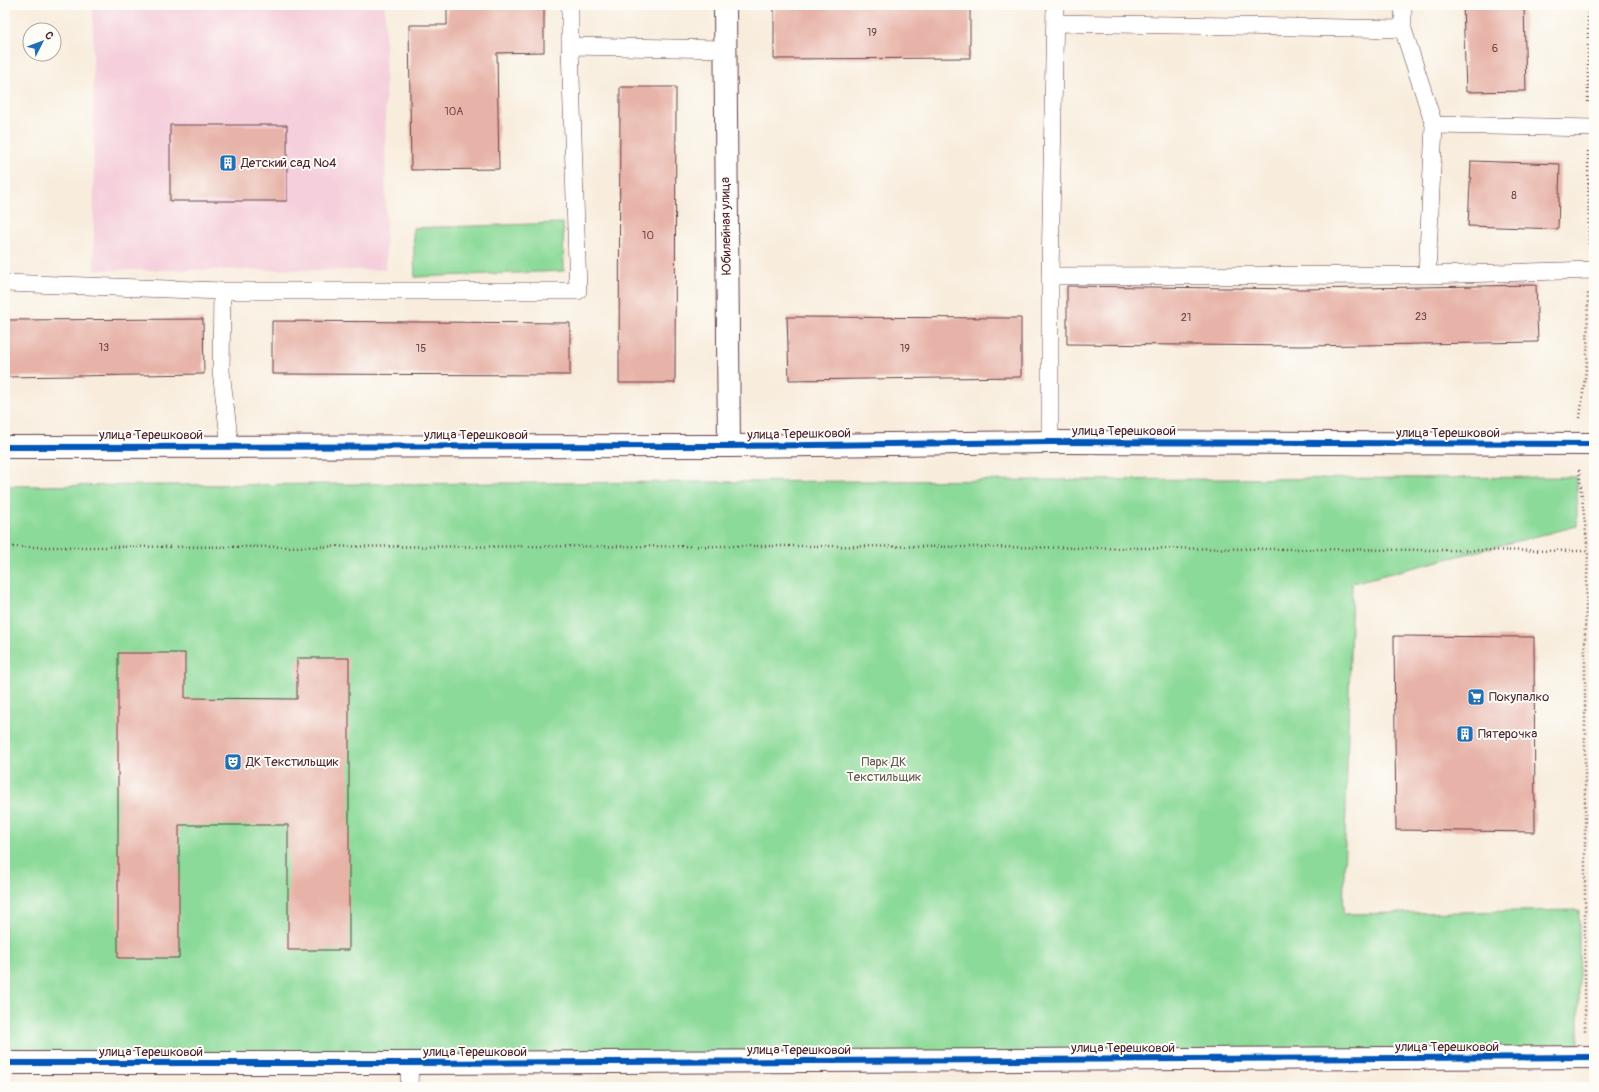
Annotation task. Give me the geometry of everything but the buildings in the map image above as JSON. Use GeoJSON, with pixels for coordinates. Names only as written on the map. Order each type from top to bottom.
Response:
{"type":"FeatureCollection","features":[{"type":"Feature","properties":{"kind":"street","name":"Юбилейная улица"},"geometry":{"type":"LineString","coordinates":[[724,5],[729,446]]}},
{"type":"Feature","properties":{"kind":"street","name":"улица Терешковой"},"geometry":{"type":"LineString","coordinates":[[5,446],[729,446],[1050,442],[1585,444]]}},
{"type":"Feature","properties":{"kind":"street","name":"улица Терешковой"},"geometry":{"type":"LineString","coordinates":[[5,1063],[410,1063],[1590,1057]]}},
{"type":"Feature","properties":{"kind":"lane"},"geometry":{"type":"LineString","coordinates":[[5,283],[222,291],[578,291],[570,5]]}},
{"type":"Feature","properties":{"kind":"lane"},"geometry":{"type":"LineString","coordinates":[[1050,442],[1050,276],[1055,5]]}},
{"type":"Feature","properties":{"kind":"lane"},"geometry":{"type":"LineString","coordinates":[[1403,5],[1403,29],[1434,125],[1426,275]]}},
{"type":"Feature","properties":{"kind":"lane"},"geometry":{"type":"LineString","coordinates":[[1055,23],[1403,29]]}},
{"type":"Feature","properties":{"kind":"lane"},"geometry":{"type":"LineString","coordinates":[[570,46],[724,49]]}},
{"type":"Feature","properties":{"kind":"lane"},"geometry":{"type":"LineString","coordinates":[[1434,125],[1591,128]]}},
{"type":"Feature","properties":{"kind":"lane"},"geometry":{"type":"LineString","coordinates":[[1050,276],[1426,275],[1591,270]]}},
{"type":"Feature","properties":{"kind":"lane"},"geometry":{"type":"LineString","coordinates":[[222,291],[221,372],[230,446]]}},
{"type":"Feature","properties":{"kind":"lane"},"geometry":{"type":"LineString","coordinates":[[409,1087],[410,1063]]}},
{"type":"Feature","properties":{"kind":"path"},"geometry":{"type":"LineString","coordinates":[[1588,5],[1591,128],[1591,270],[1585,444],[1588,551],[1585,630],[1584,857],[1590,1057]]}},
{"type":"Feature","properties":{"kind":"path"},"geometry":{"type":"LineString","coordinates":[[5,547],[820,546],[1588,551]]}},
{"type":"Feature","properties":{"kind":"shaded area"},"geometry":{"type":"Polygon","coordinates":[[[93,5],[385,5],[386,270],[94,270],[93,5]]]}},
{"type":"Feature","properties":{"kind":"green space"},"geometry":{"type":"Polygon","coordinates":[[[563,223],[564,271],[415,277],[413,228],[563,223]]]}},
{"type":"Feature","properties":{"kind":"green space","name":"Парк ДК Текстильщик"},"geometry":{"type":"Polygon","coordinates":[[[1577,477],[1577,526],[1352,583],[1343,914],[1579,910],[1579,1056],[5,1060],[5,486],[1577,477]]]}},
{"type":"Feature","properties":{"kind":"cycle path"},"geometry":{"type":"LineString","coordinates":[[5,447],[729,446],[1050,442],[1594,444]]}},
{"type":"Feature","properties":{"kind":"cycle path"},"geometry":{"type":"LineString","coordinates":[[5,1063],[410,1063],[1594,1057]]}},
{"type":"Feature","properties":{"kind":"place","name":"Детский сад №4"},"geometry":{"type":"Point","coordinates":[228,163]}},
{"type":"Feature","properties":{"kind":"place","name":"Покупалко"},"geometry":{"type":"Point","coordinates":[1476,697]}},
{"type":"Feature","properties":{"kind":"place","name":"Пятерочка"},"geometry":{"type":"Point","coordinates":[1465,734]}},
{"type":"Feature","properties":{"kind":"place","name":"ДК Текстильщик"},"geometry":{"type":"Point","coordinates":[233,762]}}]}
